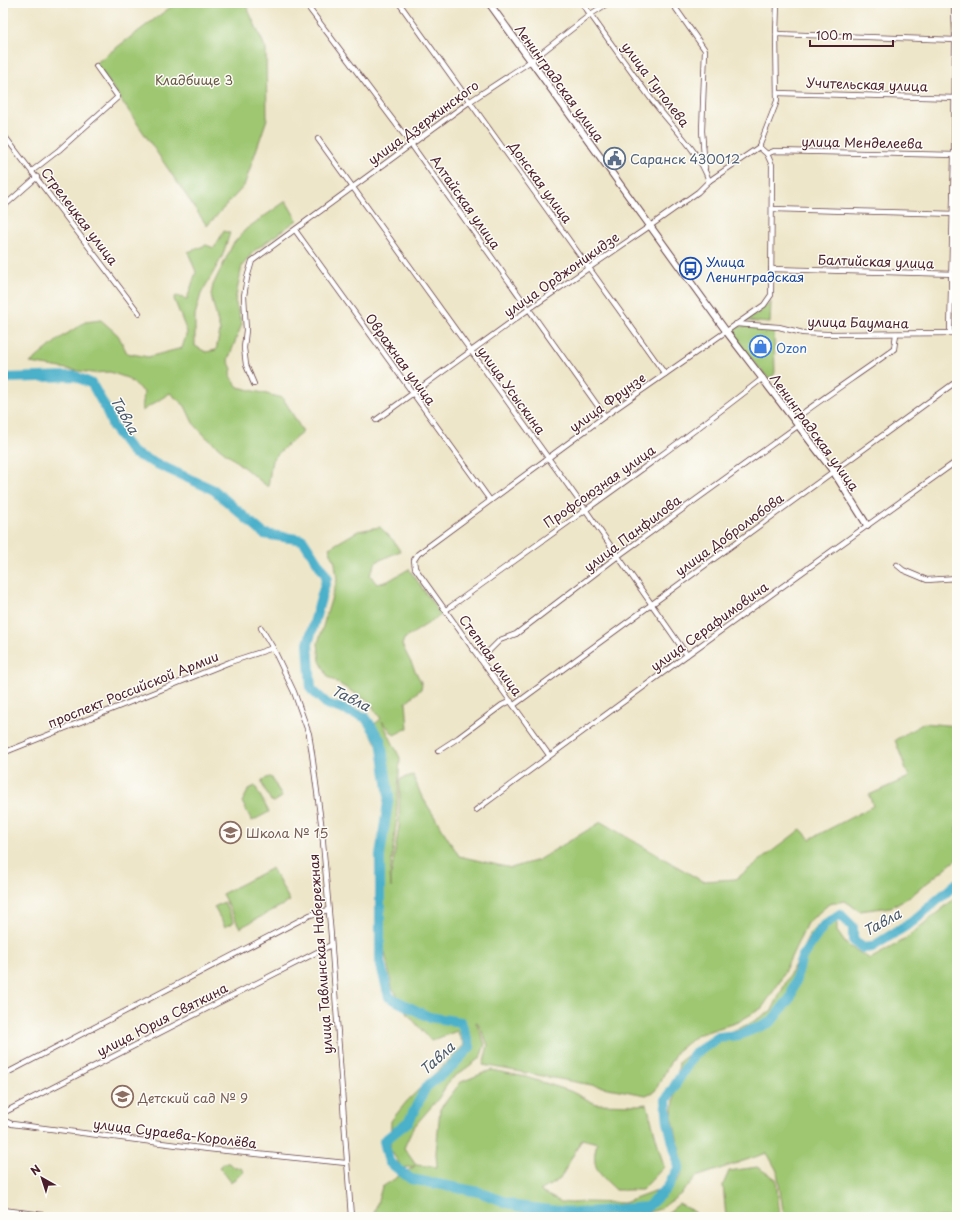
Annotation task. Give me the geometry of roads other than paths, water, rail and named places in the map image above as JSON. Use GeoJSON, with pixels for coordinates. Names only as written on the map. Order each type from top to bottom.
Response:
{"type":"FeatureCollection","features":[{"type":"Feature","properties":{"kind":"street","name":"Алтайская улица"},"geometry":{"type":"LineString","coordinates":[[305,3],[411,144],[605,416]]}},
{"type":"Feature","properties":{"kind":"street","name":"Донская улица"},"geometry":{"type":"LineString","coordinates":[[399,3],[665,374]]}},
{"type":"Feature","properties":{"kind":"street","name":"Ленинградская улица"},"geometry":{"type":"LineString","coordinates":[[489,3],[726,330],[833,471],[867,525]]}},
{"type":"Feature","properties":{"kind":"street","name":"улица Туполева"},"geometry":{"type":"LineString","coordinates":[[582,3],[656,105],[694,151],[705,169],[709,181]]}},
{"type":"Feature","properties":{"kind":"street","name":"улица Дзержинского"},"geometry":{"type":"LineString","coordinates":[[254,384],[246,365],[244,348],[246,330],[244,296],[252,261],[469,102],[531,61],[591,14],[608,3]]}},
{"type":"Feature","properties":{"kind":"street"},"geometry":{"type":"LineString","coordinates":[[672,3],[705,50],[702,131],[705,169]]}},
{"type":"Feature","properties":{"kind":"street"},"geometry":{"type":"LineString","coordinates":[[767,154],[759,147],[777,101],[777,3]]}},
{"type":"Feature","properties":{"kind":"street"},"geometry":{"type":"LineString","coordinates":[[950,333],[956,154],[956,40],[954,3]]}},
{"type":"Feature","properties":{"kind":"street"},"geometry":{"type":"LineString","coordinates":[[776,34],[956,40]]}},
{"type":"Feature","properties":{"kind":"street"},"geometry":{"type":"LineString","coordinates":[[32,171],[59,150],[118,97],[96,66]]}},
{"type":"Feature","properties":{"kind":"street","name":"Учительская улица"},"geometry":{"type":"LineString","coordinates":[[777,93],[956,98]]}},
{"type":"Feature","properties":{"kind":"street","name":"Стрелецкая улица"},"geometry":{"type":"LineString","coordinates":[[3,134],[37,177],[138,313]]}},
{"type":"Feature","properties":{"kind":"street","name":"улица Усыскина"},"geometry":{"type":"LineString","coordinates":[[318,139],[585,509],[687,655]]}},
{"type":"Feature","properties":{"kind":"street","name":"улица Орджоникидзе"},"geometry":{"type":"LineString","coordinates":[[376,420],[529,309],[650,226],[698,192],[709,181],[759,147]]}},
{"type":"Feature","properties":{"kind":"street","name":"улица Менделеева"},"geometry":{"type":"LineString","coordinates":[[767,154],[774,151],[956,154]]}},
{"type":"Feature","properties":{"kind":"street","name":"улица Фрунзе"},"geometry":{"type":"LineString","coordinates":[[415,568],[413,564],[415,557],[490,500],[605,416],[726,330],[756,312],[764,305],[771,295],[772,165],[767,154]]}},
{"type":"Feature","properties":{"kind":"street"},"geometry":{"type":"LineString","coordinates":[[3,207],[37,177]]}},
{"type":"Feature","properties":{"kind":"street"},"geometry":{"type":"LineString","coordinates":[[772,209],[955,214]]}},
{"type":"Feature","properties":{"kind":"street","name":"Овражная улица"},"geometry":{"type":"LineString","coordinates":[[295,230],[490,500]]}},
{"type":"Feature","properties":{"kind":"street","name":"Балтийская улица"},"geometry":{"type":"LineString","coordinates":[[771,269],[957,274]]}},
{"type":"Feature","properties":{"kind":"street","name":"улица Баумана"},"geometry":{"type":"LineString","coordinates":[[736,324],[779,327],[803,333],[957,333]]}},
{"type":"Feature","properties":{"kind":"street","name":"улица Панфилова"},"geometry":{"type":"LineString","coordinates":[[480,659],[500,640],[516,634],[797,422],[824,397],[894,349],[896,334]]}},
{"type":"Feature","properties":{"kind":"street","name":"Профсоюзная улица"},"geometry":{"type":"LineString","coordinates":[[446,610],[638,472],[763,378]]}},
{"type":"Feature","properties":{"kind":"street","name":"улица Добролюбова"},"geometry":{"type":"LineString","coordinates":[[438,751],[502,705],[512,703],[652,605],[957,381]]}},
{"type":"Feature","properties":{"kind":"street","name":"улица Серафимовича"},"geometry":{"type":"LineString","coordinates":[[476,810],[549,755],[957,461]]}},
{"type":"Feature","properties":{"kind":"street"},"geometry":{"type":"LineString","coordinates":[[897,565],[903,570],[927,580],[957,578]]}},
{"type":"Feature","properties":{"kind":"street","name":"Степная улица"},"geometry":{"type":"LineString","coordinates":[[415,568],[549,755]]}},
{"type":"Feature","properties":{"kind":"street","name":"улица Тавлинская Набережная"},"geometry":{"type":"LineString","coordinates":[[261,628],[273,648],[294,692],[309,734],[322,830],[351,1217]]}},
{"type":"Feature","properties":{"kind":"street","name":"проспект Российской Армии"},"geometry":{"type":"LineString","coordinates":[[3,753],[230,662],[273,648]]}},
{"type":"Feature","properties":{"kind":"street","name":"улица Юрия Святкина"},"geometry":{"type":"LineString","coordinates":[[3,1075],[310,915],[328,910]]}},
{"type":"Feature","properties":{"kind":"street","name":"улица Юрия Святкина"},"geometry":{"type":"LineString","coordinates":[[3,1114],[331,945]]}},
{"type":"Feature","properties":{"kind":"street","name":"улица Сураева-Королёва"},"geometry":{"type":"LineString","coordinates":[[3,1120],[12,1124],[136,1140],[346,1163]]}},
{"type":"Feature","properties":{"kind":"street"},"geometry":{"type":"LineString","coordinates":[[3,1210],[60,1217]]}},
{"type":"Feature","properties":{"kind":"waterway","name":"Тавла"},"geometry":{"type":"LineString","coordinates":[[3,378],[75,376],[92,384],[106,409],[113,427],[133,453],[214,490],[264,534],[303,540],[327,577],[308,644],[311,689],[327,704],[365,717],[381,741],[389,796],[380,856],[380,962],[389,997],[429,1017],[461,1022],[470,1047],[452,1066],[426,1087],[409,1121],[384,1141],[389,1162],[411,1179],[479,1192],[516,1206],[577,1213],[647,1207],[667,1188],[679,1167],[668,1122],[666,1100],[694,1054],[719,1037],[739,1035],[771,1022],[791,997],[802,957],[824,925],[840,914],[853,927],[853,940],[863,948],[872,947],[912,922],[957,883]]}},
{"type":"Feature","properties":{"kind":"place","name":"Саранск 430012"},"geometry":{"type":"Point","coordinates":[615,158]}},
{"type":"Feature","properties":{"kind":"place","name":"Улица Ленинградская"},"geometry":{"type":"Point","coordinates":[690,268]}},
{"type":"Feature","properties":{"kind":"place","name":"Ozon"},"geometry":{"type":"Point","coordinates":[761,347]}},
{"type":"Feature","properties":{"kind":"place","name":"Школа № 15"},"geometry":{"type":"Point","coordinates":[230,832]}},
{"type":"Feature","properties":{"kind":"place","name":"Детский сад № 9"},"geometry":{"type":"Point","coordinates":[122,1097]}},
{"type":"Feature","properties":{"kind":"park label","name":"Кладбище 3"},"geometry":{"type":"Point","coordinates":[194,79]}}]}
